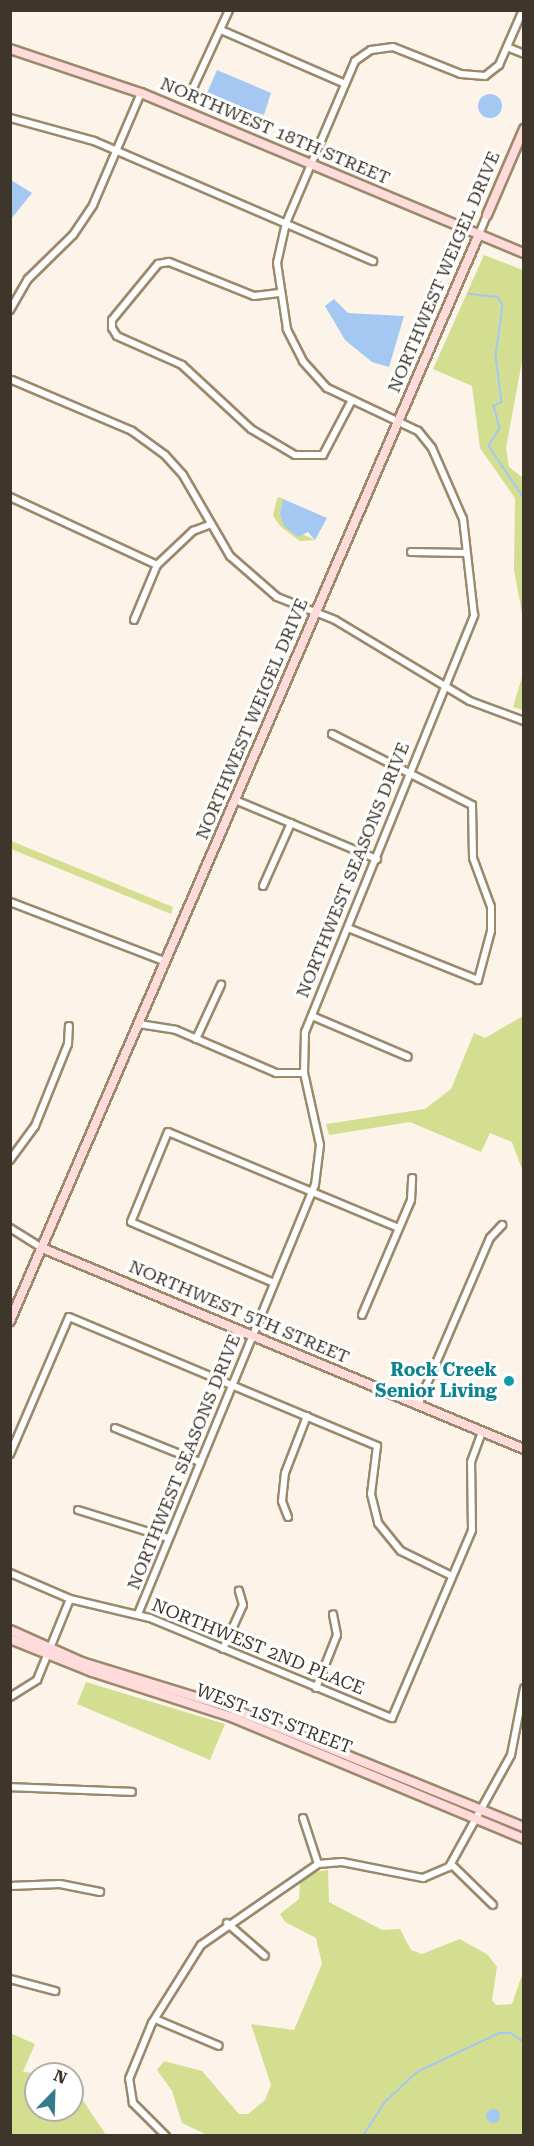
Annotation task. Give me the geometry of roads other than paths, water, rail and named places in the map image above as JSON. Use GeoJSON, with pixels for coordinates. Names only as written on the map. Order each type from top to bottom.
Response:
{"type":"FeatureCollection","features":[{"type":"Feature","properties":{"kind":"street"},"geometry":{"type":"LineString","coordinates":[[193,88],[229,10]]}},
{"type":"Feature","properties":{"kind":"street","name":"NORTHWEST SEASONS DRIVE"},"geometry":{"type":"LineString","coordinates":[[138,1614],[312,1192],[320,1145],[304,1073],[305,1032],[377,859],[406,774],[474,615],[465,553],[463,519],[432,448],[418,431],[351,402],[327,388],[303,361],[286,329],[279,293],[277,263],[285,224],[355,61],[371,50],[393,47],[478,77],[499,65],[523,10]]}},
{"type":"Feature","properties":{"kind":"street"},"geometry":{"type":"LineString","coordinates":[[221,30],[345,84]]}},
{"type":"Feature","properties":{"kind":"street"},"geometry":{"type":"LineString","coordinates":[[507,47],[524,54]]}},
{"type":"Feature","properties":{"kind":"street","name":"NORTHWEST 18TH STREET"},"geometry":{"type":"LineString","coordinates":[[10,49],[141,93],[524,253]]}},
{"type":"Feature","properties":{"kind":"street"},"geometry":{"type":"LineString","coordinates":[[10,310],[28,279],[86,217],[141,93]]}},
{"type":"Feature","properties":{"kind":"street"},"geometry":{"type":"LineString","coordinates":[[10,118],[117,150],[373,261]]}},
{"type":"Feature","properties":{"kind":"street","name":"NORTHWEST WEIGEL DRIVE"},"geometry":{"type":"LineString","coordinates":[[10,1321],[524,129]]}},
{"type":"Feature","properties":{"kind":"street"},"geometry":{"type":"LineString","coordinates":[[279,293],[254,296],[169,262],[158,264],[112,320],[112,328],[117,336],[182,365],[251,429],[295,455],[322,455],[351,402]]}},
{"type":"Feature","properties":{"kind":"street"},"geometry":{"type":"LineString","coordinates":[[11,380],[132,431],[157,449],[183,475],[230,556],[255,581],[316,612],[481,706],[524,721]]}},
{"type":"Feature","properties":{"kind":"street"},"geometry":{"type":"LineString","coordinates":[[10,497],[157,565]]}},
{"type":"Feature","properties":{"kind":"street"},"geometry":{"type":"LineString","coordinates":[[134,620],[157,565],[193,531],[211,524]]}},
{"type":"Feature","properties":{"kind":"street"},"geometry":{"type":"LineString","coordinates":[[411,552],[465,553]]}},
{"type":"Feature","properties":{"kind":"street"},"geometry":{"type":"LineString","coordinates":[[332,734],[406,774],[472,805],[473,858],[491,907],[491,931],[478,980],[348,928]]}},
{"type":"Feature","properties":{"kind":"street"},"geometry":{"type":"LineString","coordinates":[[235,800],[377,859]]}},
{"type":"Feature","properties":{"kind":"street"},"geometry":{"type":"LineString","coordinates":[[263,886],[291,823]]}},
{"type":"Feature","properties":{"kind":"street"},"geometry":{"type":"LineString","coordinates":[[10,902],[166,962]]}},
{"type":"Feature","properties":{"kind":"street"},"geometry":{"type":"LineString","coordinates":[[196,1039],[221,985]]}},
{"type":"Feature","properties":{"kind":"street"},"geometry":{"type":"LineString","coordinates":[[312,1016],[408,1057]]}},
{"type":"Feature","properties":{"kind":"street"},"geometry":{"type":"LineString","coordinates":[[139,1024],[196,1039],[276,1073],[304,1073]]}},
{"type":"Feature","properties":{"kind":"street"},"geometry":{"type":"LineString","coordinates":[[10,1160],[35,1126],[69,1044],[69,1026]]}},
{"type":"Feature","properties":{"kind":"street"},"geometry":{"type":"LineString","coordinates":[[274,1283],[131,1222],[168,1132],[399,1228]]}},
{"type":"Feature","properties":{"kind":"street"},"geometry":{"type":"LineString","coordinates":[[362,1315],[411,1200],[412,1178]]}},
{"type":"Feature","properties":{"kind":"street"},"geometry":{"type":"LineString","coordinates":[[418,1405],[490,1238],[502,1225]]}},
{"type":"Feature","properties":{"kind":"street","name":"NORTHWEST 5TH STREET"},"geometry":{"type":"LineString","coordinates":[[10,1228],[42,1248],[524,1449]]}},
{"type":"Feature","properties":{"kind":"street"},"geometry":{"type":"LineString","coordinates":[[11,1450],[69,1317],[377,1446],[371,1494],[378,1523],[401,1551],[452,1576],[476,1514],[470,1466],[482,1432]]}},
{"type":"Feature","properties":{"kind":"street"},"geometry":{"type":"LineString","coordinates":[[288,1517],[282,1501],[285,1473],[307,1416]]}},
{"type":"Feature","properties":{"kind":"street"},"geometry":{"type":"LineString","coordinates":[[115,1428],[200,1462]]}},
{"type":"Feature","properties":{"kind":"street"},"geometry":{"type":"LineString","coordinates":[[78,1510],[168,1538]]}},
{"type":"Feature","properties":{"kind":"street","name":"NORTHWEST 2ND PLACE"},"geometry":{"type":"LineString","coordinates":[[10,1574],[70,1599],[138,1614],[392,1719],[452,1576]]}},
{"type":"Feature","properties":{"kind":"street"},"geometry":{"type":"LineString","coordinates":[[223,1649],[243,1605],[239,1591]]}},
{"type":"Feature","properties":{"kind":"street"},"geometry":{"type":"LineString","coordinates":[[10,1697],[37,1680],[51,1651],[70,1599]]}},
{"type":"Feature","properties":{"kind":"street"},"geometry":{"type":"LineString","coordinates":[[315,1688],[337,1635],[333,1614]]}},
{"type":"Feature","properties":{"kind":"street","name":"WEST 1ST STREET"},"geometry":{"type":"LineString","coordinates":[[10,1630],[51,1651]]}},
{"type":"Feature","properties":{"kind":"street","name":"WEST 1ST STREET"},"geometry":{"type":"LineString","coordinates":[[10,1639],[228,1707],[481,1814],[524,1827]]}},
{"type":"Feature","properties":{"kind":"street"},"geometry":{"type":"LineString","coordinates":[[166,2136],[139,2112],[129,2092],[131,2071],[154,2019],[201,1945],[226,1923],[318,1864],[342,1862],[423,1878],[452,1865],[520,1740],[524,1688]]}},
{"type":"Feature","properties":{"kind":"street"},"geometry":{"type":"LineString","coordinates":[[10,1787],[132,1792]]}},
{"type":"Feature","properties":{"kind":"street","name":"WEST 1ST STREET"},"geometry":{"type":"LineString","coordinates":[[481,1814],[524,1839]]}},
{"type":"Feature","properties":{"kind":"street"},"geometry":{"type":"LineString","coordinates":[[303,1818],[318,1864]]}},
{"type":"Feature","properties":{"kind":"street"},"geometry":{"type":"LineString","coordinates":[[452,1865],[493,1905]]}},
{"type":"Feature","properties":{"kind":"street"},"geometry":{"type":"LineString","coordinates":[[10,1886],[60,1884],[100,1892]]}},
{"type":"Feature","properties":{"kind":"street"},"geometry":{"type":"LineString","coordinates":[[226,1923],[265,1956]]}},
{"type":"Feature","properties":{"kind":"street"},"geometry":{"type":"LineString","coordinates":[[10,1979],[55,1991]]}},
{"type":"Feature","properties":{"kind":"street"},"geometry":{"type":"LineString","coordinates":[[154,2019],[219,2046]]}},
{"type":"Feature","properties":{"kind":"water"},"geometry":{"type":"Polygon","coordinates":[[[217,70],[271,93],[264,115],[212,98],[207,93],[217,70]]]}},
{"type":"Feature","properties":{"kind":"water"},"geometry":{"type":"Polygon","coordinates":[[[490,94],[495,95],[501,101],[501,111],[495,117],[490,118],[485,117],[479,111],[478,106],[479,101],[485,95],[490,94]]]}},
{"type":"Feature","properties":{"kind":"water"},"geometry":{"type":"Polygon","coordinates":[[[11,180],[32,193],[11,219],[11,180]]]}},
{"type":"Feature","properties":{"kind":"water"},"geometry":{"type":"Polygon","coordinates":[[[334,299],[348,313],[404,316],[389,367],[372,362],[345,340],[325,306],[334,299]]]}},
{"type":"Feature","properties":{"kind":"water"},"geometry":{"type":"Polygon","coordinates":[[[283,499],[327,518],[315,540],[308,532],[298,537],[284,526],[280,514],[283,499]]]}},
{"type":"Feature","properties":{"kind":"water"},"geometry":{"type":"Polygon","coordinates":[[[490,2109],[496,2109],[500,2116],[496,2123],[490,2123],[486,2119],[486,2113],[490,2109]]]}},
{"type":"Feature","properties":{"kind":"waterway"},"geometry":{"type":"LineString","coordinates":[[469,294],[498,297],[503,305],[496,356],[502,402],[494,406],[500,428],[489,446],[524,498]]}},
{"type":"Feature","properties":{"kind":"waterway"},"geometry":{"type":"LineString","coordinates":[[363,2136],[385,2102],[417,2072],[499,2033],[511,2033],[524,2042]]}},
{"type":"Feature","properties":{"kind":"place","name":"Rock Creek Senior Living"},"geometry":{"type":"Point","coordinates":[509,1381]}}]}
